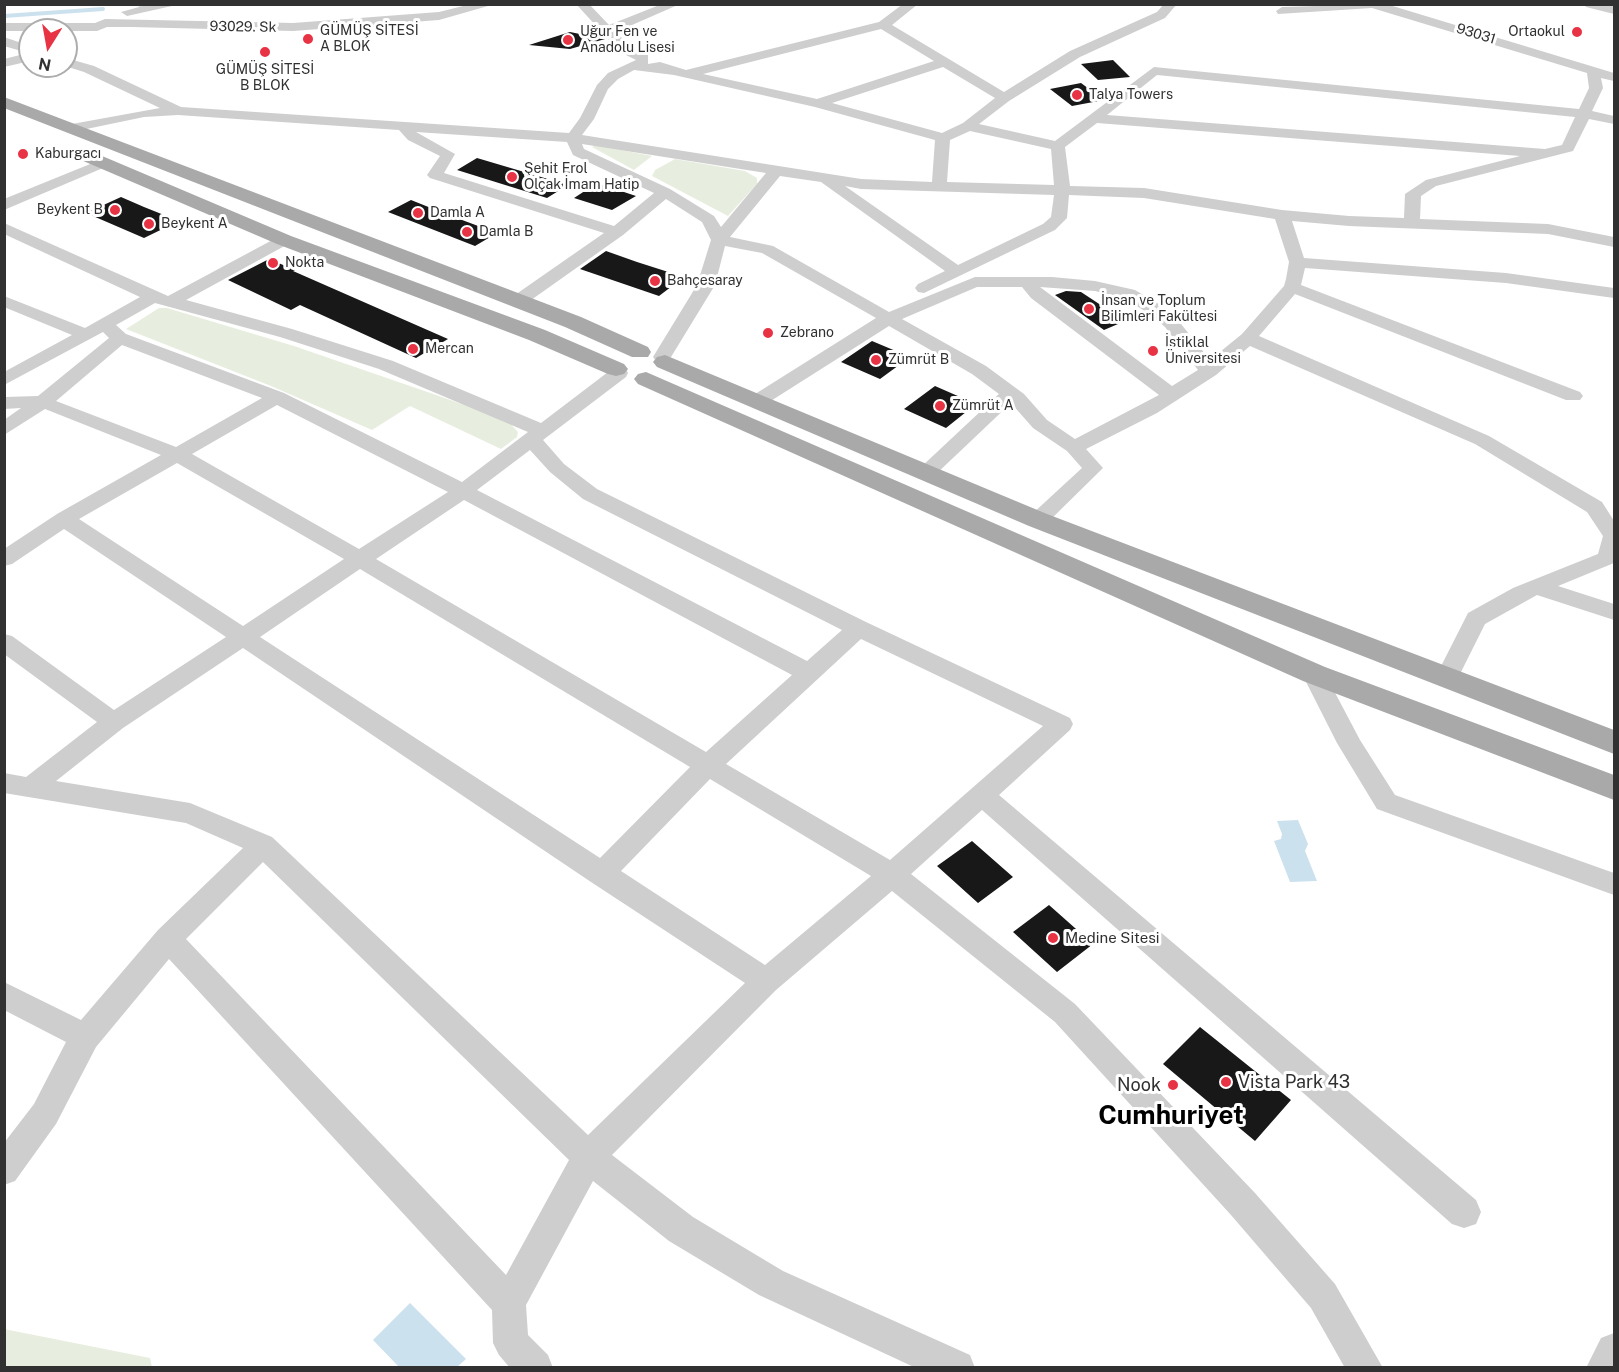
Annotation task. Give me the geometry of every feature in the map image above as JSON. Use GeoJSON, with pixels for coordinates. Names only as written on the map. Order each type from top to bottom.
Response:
{"type":"FeatureCollection","features":[{"type":"Feature","properties":{"kind":"main road"},"geometry":{"type":"LineString","coordinates":[[4,102],[518,301],[641,365],[1314,674],[1614,788]]}},
{"type":"Feature","properties":{"kind":"main road"},"geometry":{"type":"LineString","coordinates":[[4,122],[105,162],[284,240],[537,335],[759,400],[1038,520],[1614,742]]}},
{"type":"Feature","properties":{"kind":"street"},"geometry":{"type":"LineString","coordinates":[[101,25],[123,7],[175,4]]}},
{"type":"Feature","properties":{"kind":"street","name":"93029. Sk"},"geometry":{"type":"LineString","coordinates":[[4,27],[101,25],[272,31],[439,16],[489,4]]}},
{"type":"Feature","properties":{"kind":"street"},"geometry":{"type":"LineString","coordinates":[[582,4],[637,60],[679,73],[818,103],[943,138],[968,126],[1004,98],[1075,54],[1161,15],[1171,4]]}},
{"type":"Feature","properties":{"kind":"street"},"geometry":{"type":"LineString","coordinates":[[612,35],[674,4]]}},
{"type":"Feature","properties":{"kind":"street"},"geometry":{"type":"LineString","coordinates":[[679,73],[883,25],[912,4]]}},
{"type":"Feature","properties":{"kind":"street"},"geometry":{"type":"LineString","coordinates":[[1590,4],[1614,10]]}},
{"type":"Feature","properties":{"kind":"street","name":"93031"},"geometry":{"type":"LineString","coordinates":[[1282,11],[1373,5],[1614,77]]}},
{"type":"Feature","properties":{"kind":"street"},"geometry":{"type":"LineString","coordinates":[[883,25],[1004,98]]}},
{"type":"Feature","properties":{"kind":"street"},"geometry":{"type":"LineString","coordinates":[[573,138],[587,119],[602,88],[612,60],[612,35]]}},
{"type":"Feature","properties":{"kind":"street"},"geometry":{"type":"LineString","coordinates":[[612,60],[622,66],[637,60]]}},
{"type":"Feature","properties":{"kind":"street"},"geometry":{"type":"LineString","coordinates":[[602,88],[613,76],[637,60]]}},
{"type":"Feature","properties":{"kind":"street"},"geometry":{"type":"LineString","coordinates":[[818,103],[868,85],[943,63]]}},
{"type":"Feature","properties":{"kind":"street"},"geometry":{"type":"LineString","coordinates":[[78,66],[178,111]]}},
{"type":"Feature","properties":{"kind":"street"},"geometry":{"type":"LineString","coordinates":[[1058,146],[1154,71],[1584,114],[1614,120]]}},
{"type":"Feature","properties":{"kind":"street"},"geometry":{"type":"LineString","coordinates":[[1412,224],[1413,194],[1431,183],[1541,153],[1568,148],[1596,88],[1594,72]]}},
{"type":"Feature","properties":{"kind":"street"},"geometry":{"type":"LineString","coordinates":[[72,128],[144,113],[178,111],[315,119],[404,128],[573,138],[824,178],[887,202],[956,271]]}},
{"type":"Feature","properties":{"kind":"street"},"geometry":{"type":"LineString","coordinates":[[1094,118],[1541,153]]}},
{"type":"Feature","properties":{"kind":"street"},"geometry":{"type":"LineString","coordinates":[[968,126],[1058,146]]}},
{"type":"Feature","properties":{"kind":"street"},"geometry":{"type":"LineString","coordinates":[[404,128],[413,137],[448,154],[435,175],[617,232]]}},
{"type":"Feature","properties":{"kind":"street"},"geometry":{"type":"LineString","coordinates":[[573,138],[578,152],[650,173],[665,192],[708,219],[719,240]]}},
{"type":"Feature","properties":{"kind":"street"},"geometry":{"type":"LineString","coordinates":[[939,185],[943,138]]}},
{"type":"Feature","properties":{"kind":"street"},"geometry":{"type":"LineString","coordinates":[[759,400],[882,316],[956,271],[1049,227],[1059,218],[1062,188],[1058,146]]}},
{"type":"Feature","properties":{"kind":"street"},"geometry":{"type":"LineString","coordinates":[[650,173],[677,156]]}},
{"type":"Feature","properties":{"kind":"street"},"geometry":{"type":"LineString","coordinates":[[4,205],[105,162]]}},
{"type":"Feature","properties":{"kind":"street"},"geometry":{"type":"LineString","coordinates":[[18,785],[358,558],[463,491],[543,430],[641,365],[697,299],[706,285],[719,240],[776,171]]}},
{"type":"Feature","properties":{"kind":"street"},"geometry":{"type":"LineString","coordinates":[[824,178],[887,202],[939,185],[1062,188],[1144,193],[1282,216],[1548,229],[1614,242]]}},
{"type":"Feature","properties":{"kind":"street"},"geometry":{"type":"LineString","coordinates":[[518,301],[617,232],[665,192]]}},
{"type":"Feature","properties":{"kind":"street"},"geometry":{"type":"LineString","coordinates":[[1074,447],[1150,409],[1209,371],[1248,338],[1292,287],[1297,262],[1282,216]]}},
{"type":"Feature","properties":{"kind":"street"},"geometry":{"type":"LineString","coordinates":[[4,228],[162,299],[286,333],[386,365],[543,430],[557,468],[590,494],[858,628],[1061,724],[892,875],[766,981],[588,1157],[509,1303],[511,1342],[534,1368]]}},
{"type":"Feature","properties":{"kind":"street"},"geometry":{"type":"LineString","coordinates":[[4,380],[105,324],[284,240]]}},
{"type":"Feature","properties":{"kind":"street"},"geometry":{"type":"LineString","coordinates":[[719,240],[767,249],[979,370],[1011,393],[1040,424],[1074,447],[1093,468],[1038,520]]}},
{"type":"Feature","properties":{"kind":"street"},"geometry":{"type":"LineString","coordinates":[[1297,262],[1506,278],[1614,292]]}},
{"type":"Feature","properties":{"kind":"street"},"geometry":{"type":"LineString","coordinates":[[882,316],[975,282],[1095,286],[1130,294],[1156,310],[1171,323],[1209,371]]}},
{"type":"Feature","properties":{"kind":"street"},"geometry":{"type":"LineString","coordinates":[[1027,282],[1037,294],[1172,395]]}},
{"type":"Feature","properties":{"kind":"street"},"geometry":{"type":"LineString","coordinates":[[1292,287],[1573,396]]}},
{"type":"Feature","properties":{"kind":"street"},"geometry":{"type":"LineString","coordinates":[[4,301],[85,334]]}},
{"type":"Feature","properties":{"kind":"street"},"geometry":{"type":"LineString","coordinates":[[105,324],[120,338],[203,367],[277,397],[463,491],[807,672]]}},
{"type":"Feature","properties":{"kind":"street"},"geometry":{"type":"LineString","coordinates":[[4,429],[43,402],[120,338]]}},
{"type":"Feature","properties":{"kind":"street"},"geometry":{"type":"LineString","coordinates":[[1248,338],[1482,440],[1595,507],[1614,536],[1607,558],[1536,587],[1476,619],[1447,678]]}},
{"type":"Feature","properties":{"kind":"street"},"geometry":{"type":"LineString","coordinates":[[927,472],[1011,393]]}},
{"type":"Feature","properties":{"kind":"street"},"geometry":{"type":"LineString","coordinates":[[4,559],[64,519],[277,397]]}},
{"type":"Feature","properties":{"kind":"street"},"geometry":{"type":"LineString","coordinates":[[4,403],[43,402],[177,454],[358,558],[706,767],[892,875],[1065,1013],[1243,1204],[1323,1296],[1365,1368]]}},
{"type":"Feature","properties":{"kind":"street"},"geometry":{"type":"LineString","coordinates":[[64,519],[766,981]]}},
{"type":"Feature","properties":{"kind":"street"},"geometry":{"type":"LineString","coordinates":[[1536,587],[1614,612]]}},
{"type":"Feature","properties":{"kind":"street"},"geometry":{"type":"LineString","coordinates":[[601,874],[706,767],[807,672],[858,628]]}},
{"type":"Feature","properties":{"kind":"street"},"geometry":{"type":"LineString","coordinates":[[4,642],[114,722]]}},
{"type":"Feature","properties":{"kind":"street"},"geometry":{"type":"LineString","coordinates":[[1314,674],[1349,743],[1386,802],[1614,884]]}},
{"type":"Feature","properties":{"kind":"street"},"geometry":{"type":"LineString","coordinates":[[18,785],[190,813],[263,845],[379,959],[588,1157],[681,1229],[771,1283],[957,1368]]}},
{"type":"Feature","properties":{"kind":"street"},"geometry":{"type":"LineString","coordinates":[[981,794],[1464,1212]]}},
{"type":"Feature","properties":{"kind":"street"},"geometry":{"type":"LineString","coordinates":[[4,1170],[45,1114],[85,1037],[168,939],[263,845]]}},
{"type":"Feature","properties":{"kind":"street"},"geometry":{"type":"LineString","coordinates":[[168,939],[509,1303]]}},
{"type":"Feature","properties":{"kind":"street"},"geometry":{"type":"LineString","coordinates":[[4,995],[85,1037]]}},
{"type":"Feature","properties":{"kind":"street"},"geometry":{"type":"LineString","coordinates":[[1604,1368],[1614,1351]]}},
{"type":"Feature","properties":{"kind":"green space"},"geometry":{"type":"Polygon","coordinates":[[[595,145],[652,156],[634,170],[592,147],[595,145]]]}},
{"type":"Feature","properties":{"kind":"green space"},"geometry":{"type":"Polygon","coordinates":[[[675,159],[745,171],[757,178],[757,184],[728,216],[652,176],[655,170],[675,159]]]}},
{"type":"Feature","properties":{"kind":"green space"},"geometry":{"type":"Polygon","coordinates":[[[159,308],[167,308],[294,346],[507,420],[518,432],[517,437],[501,449],[410,406],[372,430],[271,386],[126,329],[159,308]]]}},
{"type":"Feature","properties":{"kind":"green space"},"geometry":{"type":"Polygon","coordinates":[[[4,1329],[150,1358],[152,1367],[5,1367],[4,1329]]]}},
{"type":"Feature","properties":{"kind":"water"},"geometry":{"type":"Polygon","coordinates":[[[1298,820],[1308,844],[1305,851],[1317,881],[1290,882],[1274,841],[1281,839],[1282,834],[1277,821],[1298,820]]]}},
{"type":"Feature","properties":{"kind":"water"},"geometry":{"type":"Polygon","coordinates":[[[410,1303],[466,1359],[457,1367],[399,1367],[373,1340],[410,1303]]]}},
{"type":"Feature","properties":{"kind":"building","name":"Uğur Fen ve Anadolu Lisesi"},"geometry":{"type":"Polygon","coordinates":[[[570,32],[605,39],[570,49],[529,45],[570,32]]]}},
{"type":"Feature","properties":{"kind":"building","name":"Talya Towers"},"geometry":{"type":"Polygon","coordinates":[[[1113,60],[1130,77],[1098,80],[1081,64],[1113,60]]]}},
{"type":"Feature","properties":{"kind":"building","name":"Talya Towers"},"geometry":{"type":"Polygon","coordinates":[[[1081,83],[1104,100],[1072,106],[1050,89],[1081,83]]]}},
{"type":"Feature","properties":{"kind":"building","name":"Şehit Erol Olçak İmam Hatip"},"geometry":{"type":"Polygon","coordinates":[[[477,158],[568,185],[547,198],[457,170],[477,158]]]}},
{"type":"Feature","properties":{"kind":"building"},"geometry":{"type":"Polygon","coordinates":[[[597,183],[636,196],[612,210],[574,198],[597,183]]]}},
{"type":"Feature","properties":{"kind":"building"},"geometry":{"type":"Polygon","coordinates":[[[121,197],[179,221],[144,238],[86,213],[121,197]]]}},
{"type":"Feature","properties":{"kind":"building"},"geometry":{"type":"Polygon","coordinates":[[[411,200],[497,233],[475,246],[388,212],[411,200]]]}},
{"type":"Feature","properties":{"kind":"building"},"geometry":{"type":"Polygon","coordinates":[[[606,251],[684,277],[659,296],[580,269],[606,251]]]}},
{"type":"Feature","properties":{"kind":"building"},"geometry":{"type":"Polygon","coordinates":[[[269,259],[448,339],[416,358],[300,305],[291,310],[228,280],[269,259]]]}},
{"type":"Feature","properties":{"kind":"building","name":"İnsan ve Toplum Bilimleri Fakültesi"},"geometry":{"type":"Polygon","coordinates":[[[1066,291],[1081,292],[1125,321],[1104,330],[1055,295],[1066,291]]]}},
{"type":"Feature","properties":{"kind":"building","name":"Zümrüt B"},"geometry":{"type":"Polygon","coordinates":[[[872,341],[910,357],[880,379],[841,362],[872,341]]]}},
{"type":"Feature","properties":{"kind":"building","name":"Zümrüt A"},"geometry":{"type":"Polygon","coordinates":[[[935,386],[976,404],[946,428],[904,409],[935,386]]]}},
{"type":"Feature","properties":{"kind":"building"},"geometry":{"type":"Polygon","coordinates":[[[972,841],[1013,877],[978,903],[937,866],[972,841]]]}},
{"type":"Feature","properties":{"kind":"building","name":"Medine Sitesi"},"geometry":{"type":"Polygon","coordinates":[[[1049,905],[1093,944],[1057,972],[1013,932],[1049,905]]]}},
{"type":"Feature","properties":{"kind":"building","name":"Vista Park 43"},"geometry":{"type":"Polygon","coordinates":[[[1200,1027],[1291,1100],[1255,1141],[1163,1064],[1200,1027]]]}},
{"type":"Feature","properties":{"kind":"waterway"},"geometry":{"type":"LineString","coordinates":[[140,5],[146,4]]}},
{"type":"Feature","properties":{"kind":"waterway"},"geometry":{"type":"LineString","coordinates":[[4,16],[103,9]]}},
{"type":"Feature","properties":{"kind":"place","name":"Ortaokul"},"geometry":{"type":"Point","coordinates":[1577,32]}},
{"type":"Feature","properties":{"kind":"place","name":"GÜMÜŞ SİTESİ A BLOK"},"geometry":{"type":"Point","coordinates":[308,39]}},
{"type":"Feature","properties":{"kind":"place","name":"Uğur Fen ve Anadolu Lisesi"},"geometry":{"type":"Point","coordinates":[568,40]}},
{"type":"Feature","properties":{"kind":"place","name":"GÜMÜŞ SİTESİ B BLOK"},"geometry":{"type":"Point","coordinates":[265,52]}},
{"type":"Feature","properties":{"kind":"place","name":"Talya Towers"},"geometry":{"type":"Point","coordinates":[1077,95]}},
{"type":"Feature","properties":{"kind":"place","name":"Kaburgacı"},"geometry":{"type":"Point","coordinates":[23,154]}},
{"type":"Feature","properties":{"kind":"place","name":"Şehit Erol Olçak İmam Hatip"},"geometry":{"type":"Point","coordinates":[512,177]}},
{"type":"Feature","properties":{"kind":"place","name":"Beykent B"},"geometry":{"type":"Point","coordinates":[115,210]}},
{"type":"Feature","properties":{"kind":"place","name":"Damla A"},"geometry":{"type":"Point","coordinates":[418,213]}},
{"type":"Feature","properties":{"kind":"place","name":"Beykent A"},"geometry":{"type":"Point","coordinates":[149,224]}},
{"type":"Feature","properties":{"kind":"place","name":"Damla B"},"geometry":{"type":"Point","coordinates":[467,232]}},
{"type":"Feature","properties":{"kind":"place","name":"Nokta"},"geometry":{"type":"Point","coordinates":[273,263]}},
{"type":"Feature","properties":{"kind":"place","name":"Bahçesaray"},"geometry":{"type":"Point","coordinates":[655,281]}},
{"type":"Feature","properties":{"kind":"place","name":"İnsan ve Toplum Bilimleri Fakültesi"},"geometry":{"type":"Point","coordinates":[1089,309]}},
{"type":"Feature","properties":{"kind":"place","name":"Zebrano"},"geometry":{"type":"Point","coordinates":[768,333]}},
{"type":"Feature","properties":{"kind":"place","name":"Mercan"},"geometry":{"type":"Point","coordinates":[413,349]}},
{"type":"Feature","properties":{"kind":"place","name":"İstiklal Üniversitesi"},"geometry":{"type":"Point","coordinates":[1153,351]}},
{"type":"Feature","properties":{"kind":"place","name":"Zümrüt B"},"geometry":{"type":"Point","coordinates":[876,360]}},
{"type":"Feature","properties":{"kind":"place","name":"Zümrüt A"},"geometry":{"type":"Point","coordinates":[940,406]}},
{"type":"Feature","properties":{"kind":"place","name":"Medine Sitesi"},"geometry":{"type":"Point","coordinates":[1053,938]}},
{"type":"Feature","properties":{"kind":"place","name":"Vista Park 43"},"geometry":{"type":"Point","coordinates":[1226,1082]}},
{"type":"Feature","properties":{"kind":"place","name":"Nook"},"geometry":{"type":"Point","coordinates":[1173,1085]}},
{"type":"Feature","properties":{"kind":"district","name":"Cumhuriyet"},"geometry":{"type":"Point","coordinates":[1171,1116]}}]}
